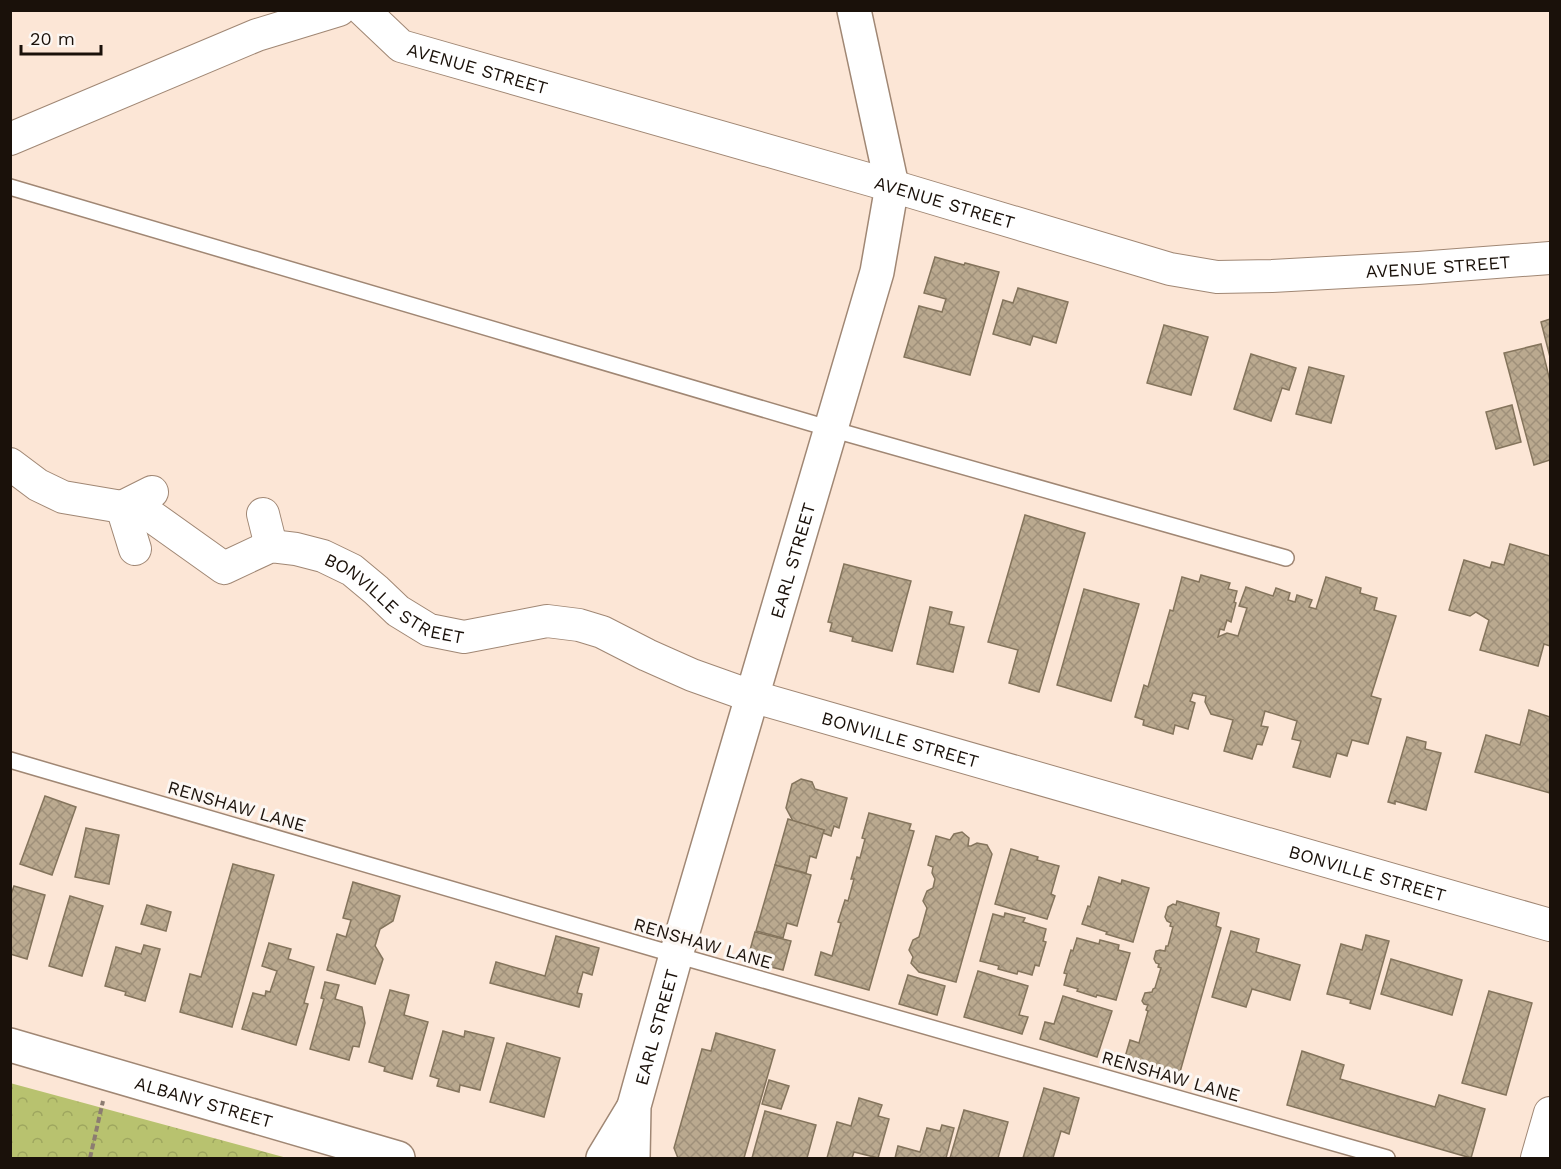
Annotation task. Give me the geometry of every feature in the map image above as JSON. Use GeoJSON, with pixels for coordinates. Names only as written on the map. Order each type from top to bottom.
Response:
{"type":"FeatureCollection","features":[{"type":"Feature","properties":{"kind":"street"},"geometry":{"type":"LineString","coordinates":[[10,139],[257,35],[339,10]]}},
{"type":"Feature","properties":{"kind":"street","name":"AVENUE STREET"},"geometry":{"type":"LineString","coordinates":[[363,10],[401,45],[892,186],[1170,269],[1217,277],[1418,268],[1551,258]]}},
{"type":"Feature","properties":{"kind":"street","name":"EARL STREET"},"geometry":{"type":"LineString","coordinates":[[633,1158],[634,1106],[751,696],[877,272],[892,186],[854,10]]}},
{"type":"Feature","properties":{"kind":"street"},"geometry":{"type":"LineString","coordinates":[[10,464],[38,485],[63,497],[122,507],[151,516],[224,568],[271,546],[262,514]]}},
{"type":"Feature","properties":{"kind":"street"},"geometry":{"type":"LineString","coordinates":[[122,507],[152,492]]}},
{"type":"Feature","properties":{"kind":"street"},"geometry":{"type":"LineString","coordinates":[[122,507],[135,549]]}},
{"type":"Feature","properties":{"kind":"street","name":"BONVILLE STREET"},"geometry":{"type":"LineString","coordinates":[[271,546],[323,556],[352,570],[398,611],[429,630],[464,637],[547,621],[579,625],[603,632],[692,675],[751,696],[1551,925]]}},
{"type":"Feature","properties":{"kind":"street","name":"ALBANY STREET"},"geometry":{"type":"LineString","coordinates":[[10,1045],[398,1158]]}},
{"type":"Feature","properties":{"kind":"street","name":"EARL STREET"},"geometry":{"type":"LineString","coordinates":[[603,1158],[634,1106]]}},
{"type":"Feature","properties":{"kind":"street"},"geometry":{"type":"LineString","coordinates":[[1537,1158],[1551,1113]]}},
{"type":"Feature","properties":{"kind":"lane"},"geometry":{"type":"LineString","coordinates":[[10,187],[831,429],[1286,558]]}},
{"type":"Feature","properties":{"kind":"lane","name":"RENSHAW LANE"},"geometry":{"type":"LineString","coordinates":[[10,760],[676,955],[1387,1158]]}},
{"type":"Feature","properties":{"kind":"path"},"geometry":{"type":"LineString","coordinates":[[90,1158],[100,1107],[111,1075]]}},
{"type":"Feature","properties":{"kind":"green space"},"geometry":{"type":"Polygon","coordinates":[[[10,1083],[287,1158],[11,1158],[10,1083]]]}},
{"type":"Feature","properties":{"kind":"building"},"geometry":{"type":"Polygon","coordinates":[[[935,257],[999,272],[970,375],[904,357],[919,306],[942,312],[946,299],[924,293],[935,257]]]}},
{"type":"Feature","properties":{"kind":"building"},"geometry":{"type":"Polygon","coordinates":[[[1018,288],[1068,302],[1056,343],[1033,336],[1030,345],[993,334],[1003,300],[1013,303],[1018,288]]]}},
{"type":"Feature","properties":{"kind":"building"},"geometry":{"type":"Polygon","coordinates":[[[1550,319],[1550,357],[1541,322],[1550,319]]]}},
{"type":"Feature","properties":{"kind":"building"},"geometry":{"type":"Polygon","coordinates":[[[1164,325],[1208,337],[1191,395],[1147,383],[1164,325]]]}},
{"type":"Feature","properties":{"kind":"building"},"geometry":{"type":"Polygon","coordinates":[[[1541,344],[1550,381],[1550,460],[1534,465],[1504,353],[1541,344]]]}},
{"type":"Feature","properties":{"kind":"building"},"geometry":{"type":"Polygon","coordinates":[[[1251,354],[1296,368],[1289,390],[1282,388],[1271,421],[1234,409],[1251,354]]]}},
{"type":"Feature","properties":{"kind":"building"},"geometry":{"type":"Polygon","coordinates":[[[1309,367],[1344,376],[1331,423],[1296,414],[1309,367]]]}},
{"type":"Feature","properties":{"kind":"building"},"geometry":{"type":"Polygon","coordinates":[[[1512,405],[1521,442],[1496,449],[1486,412],[1512,405]]]}},
{"type":"Feature","properties":{"kind":"building"},"geometry":{"type":"Polygon","coordinates":[[[1025,515],[1085,533],[1039,692],[1009,683],[1018,650],[988,642],[1025,515]]]}},
{"type":"Feature","properties":{"kind":"building"},"geometry":{"type":"Polygon","coordinates":[[[1510,544],[1550,556],[1550,646],[1544,644],[1538,666],[1480,650],[1489,620],[1476,612],[1470,616],[1449,610],[1464,560],[1490,568],[1492,562],[1504,565],[1510,544]]]}},
{"type":"Feature","properties":{"kind":"building"},"geometry":{"type":"Polygon","coordinates":[[[844,564],[911,581],[892,651],[852,641],[853,637],[830,631],[832,623],[828,622],[844,564]]]}},
{"type":"Feature","properties":{"kind":"building"},"geometry":{"type":"Polygon","coordinates":[[[1201,575],[1230,583],[1228,589],[1237,591],[1231,622],[1227,620],[1224,630],[1220,629],[1218,637],[1227,633],[1238,636],[1247,608],[1239,606],[1246,587],[1273,596],[1276,588],[1290,593],[1288,600],[1295,602],[1297,595],[1312,600],[1309,607],[1316,609],[1326,577],[1361,588],[1360,593],[1377,598],[1374,610],[1396,616],[1371,696],[1381,699],[1368,744],[1352,740],[1347,756],[1337,753],[1330,777],[1293,767],[1301,741],[1292,739],[1297,721],[1265,711],[1261,726],[1268,727],[1262,745],[1257,744],[1252,759],[1224,751],[1233,720],[1211,714],[1205,702],[1206,696],[1193,693],[1190,701],[1195,703],[1188,729],[1175,725],[1173,734],[1143,725],[1144,720],[1135,717],[1144,685],[1148,687],[1182,577],[1199,582],[1201,575]]]}},
{"type":"Feature","properties":{"kind":"building"},"geometry":{"type":"Polygon","coordinates":[[[1084,589],[1139,604],[1111,701],[1057,685],[1084,589]]]}},
{"type":"Feature","properties":{"kind":"building"},"geometry":{"type":"Polygon","coordinates":[[[930,607],[952,612],[949,624],[964,627],[953,672],[917,664],[930,607]]]}},
{"type":"Feature","properties":{"kind":"building"},"geometry":{"type":"Polygon","coordinates":[[[1529,710],[1550,717],[1550,793],[1475,772],[1486,735],[1520,745],[1529,710]]]}},
{"type":"Feature","properties":{"kind":"building"},"geometry":{"type":"Polygon","coordinates":[[[1407,737],[1426,742],[1425,749],[1441,753],[1426,810],[1395,801],[1395,804],[1388,802],[1407,737]]]}},
{"type":"Feature","properties":{"kind":"building"},"geometry":{"type":"Polygon","coordinates":[[[801,779],[812,782],[815,789],[847,798],[839,828],[834,826],[831,836],[823,833],[824,830],[793,821],[786,808],[792,784],[801,779]]]}},
{"type":"Feature","properties":{"kind":"building"},"geometry":{"type":"Polygon","coordinates":[[[45,796],[76,807],[52,875],[20,864],[45,796]]]}},
{"type":"Feature","properties":{"kind":"building"},"geometry":{"type":"Polygon","coordinates":[[[869,813],[911,824],[909,830],[914,831],[869,990],[815,975],[821,952],[832,956],[841,923],[838,922],[845,900],[848,901],[854,879],[851,879],[857,857],[860,858],[865,839],[862,838],[869,813]]]}},
{"type":"Feature","properties":{"kind":"building"},"geometry":{"type":"Polygon","coordinates":[[[788,819],[824,830],[816,858],[810,856],[806,873],[775,865],[788,819]]]}},
{"type":"Feature","properties":{"kind":"building"},"geometry":{"type":"Polygon","coordinates":[[[86,828],[119,835],[109,884],[75,877],[86,828]]]}},
{"type":"Feature","properties":{"kind":"building"},"geometry":{"type":"Polygon","coordinates":[[[962,832],[969,838],[968,846],[977,843],[987,845],[992,854],[956,982],[919,972],[911,963],[913,957],[909,950],[913,940],[919,937],[927,908],[923,901],[927,891],[933,888],[935,879],[932,873],[933,867],[928,865],[936,836],[950,840],[954,834],[962,832]]]}},
{"type":"Feature","properties":{"kind":"building"},"geometry":{"type":"Polygon","coordinates":[[[1011,849],[1059,866],[1051,894],[1055,896],[1047,919],[995,904],[1011,849]]]}},
{"type":"Feature","properties":{"kind":"building"},"geometry":{"type":"Polygon","coordinates":[[[233,864],[274,875],[232,1027],[180,1012],[190,974],[201,977],[233,864]]]}},
{"type":"Feature","properties":{"kind":"building"},"geometry":{"type":"Polygon","coordinates":[[[775,865],[811,875],[797,926],[787,923],[783,938],[756,931],[775,865]]]}},
{"type":"Feature","properties":{"kind":"building"},"geometry":{"type":"Polygon","coordinates":[[[1099,877],[1121,884],[1122,880],[1149,888],[1133,942],[1082,924],[1099,877]]]}},
{"type":"Feature","properties":{"kind":"building"},"geometry":{"type":"Polygon","coordinates":[[[353,882],[400,896],[393,921],[380,929],[375,946],[383,959],[375,984],[327,970],[337,934],[346,937],[351,920],[343,918],[353,882]]]}},
{"type":"Feature","properties":{"kind":"building"},"geometry":{"type":"Polygon","coordinates":[[[14,886],[45,895],[27,959],[10,954],[10,897],[14,886]]]}},
{"type":"Feature","properties":{"kind":"building"},"geometry":{"type":"Polygon","coordinates":[[[70,896],[103,906],[82,976],[49,966],[70,896]]]}},
{"type":"Feature","properties":{"kind":"building"},"geometry":{"type":"Polygon","coordinates":[[[1177,901],[1219,913],[1216,926],[1221,928],[1178,1079],[1123,1064],[1130,1040],[1139,1043],[1148,1011],[1146,1010],[1148,1005],[1142,1001],[1145,993],[1152,992],[1155,988],[1161,968],[1154,959],[1156,951],[1165,951],[1168,946],[1173,927],[1165,917],[1168,907],[1176,905],[1177,901]]]}},
{"type":"Feature","properties":{"kind":"building"},"geometry":{"type":"Polygon","coordinates":[[[147,905],[171,912],[166,931],[141,924],[147,905]]]}},
{"type":"Feature","properties":{"kind":"building"},"geometry":{"type":"Polygon","coordinates":[[[1005,913],[1025,918],[1023,922],[1046,929],[1043,941],[1046,942],[1039,966],[1035,965],[1032,975],[998,969],[999,966],[980,961],[993,914],[1004,917],[1005,913]]]}},
{"type":"Feature","properties":{"kind":"building"},"geometry":{"type":"Polygon","coordinates":[[[1231,931],[1259,939],[1256,952],[1300,965],[1290,1000],[1252,989],[1246,1007],[1212,997],[1231,931]]]}},
{"type":"Feature","properties":{"kind":"building"},"geometry":{"type":"Polygon","coordinates":[[[755,932],[791,941],[783,970],[747,961],[755,932]]]}},
{"type":"Feature","properties":{"kind":"building"},"geometry":{"type":"Polygon","coordinates":[[[1366,935],[1389,941],[1370,1009],[1350,1003],[1351,1000],[1327,994],[1341,944],[1362,950],[1366,935]]]}},
{"type":"Feature","properties":{"kind":"building"},"geometry":{"type":"Polygon","coordinates":[[[556,936],[599,948],[592,975],[583,972],[577,993],[582,994],[579,1007],[490,983],[496,962],[545,976],[556,936]]]}},
{"type":"Feature","properties":{"kind":"building"},"geometry":{"type":"Polygon","coordinates":[[[1077,938],[1099,944],[1100,940],[1119,945],[1118,950],[1130,953],[1116,1000],[1097,995],[1096,997],[1064,985],[1067,974],[1064,973],[1077,938]]]}},
{"type":"Feature","properties":{"kind":"building"},"geometry":{"type":"Polygon","coordinates":[[[269,943],[291,949],[288,959],[314,967],[304,1003],[308,1004],[296,1045],[242,1029],[253,993],[265,996],[266,991],[270,992],[277,971],[262,966],[269,943]]]}},
{"type":"Feature","properties":{"kind":"building"},"geometry":{"type":"Polygon","coordinates":[[[144,945],[160,949],[145,1001],[105,986],[116,947],[141,954],[144,945]]]}},
{"type":"Feature","properties":{"kind":"building"},"geometry":{"type":"Polygon","coordinates":[[[1391,959],[1462,980],[1452,1015],[1381,994],[1391,959]]]}},
{"type":"Feature","properties":{"kind":"building"},"geometry":{"type":"Polygon","coordinates":[[[978,971],[1028,986],[1019,1015],[1028,1017],[1022,1034],[964,1017],[978,971]]]}},
{"type":"Feature","properties":{"kind":"building"},"geometry":{"type":"Polygon","coordinates":[[[908,975],[945,986],[937,1015],[899,1004],[908,975]]]}},
{"type":"Feature","properties":{"kind":"building"},"geometry":{"type":"Polygon","coordinates":[[[325,982],[339,985],[335,999],[362,1007],[365,1023],[359,1047],[353,1046],[349,1060],[310,1049],[324,999],[321,998],[325,982]]]}},
{"type":"Feature","properties":{"kind":"building"},"geometry":{"type":"Polygon","coordinates":[[[390,990],[409,995],[404,1015],[428,1022],[412,1079],[384,1071],[385,1067],[369,1062],[390,990]]]}},
{"type":"Feature","properties":{"kind":"building"},"geometry":{"type":"Polygon","coordinates":[[[1489,991],[1532,1003],[1506,1095],[1462,1083],[1489,991]]]}},
{"type":"Feature","properties":{"kind":"building"},"geometry":{"type":"Polygon","coordinates":[[[1063,996],[1112,1011],[1097,1057],[1040,1039],[1045,1022],[1054,1024],[1063,996]]]}},
{"type":"Feature","properties":{"kind":"building"},"geometry":{"type":"Polygon","coordinates":[[[443,1031],[464,1037],[465,1031],[494,1038],[480,1090],[460,1085],[459,1092],[437,1086],[439,1079],[430,1076],[443,1031]]]}},
{"type":"Feature","properties":{"kind":"building"},"geometry":{"type":"Polygon","coordinates":[[[716,1033],[775,1050],[744,1158],[678,1158],[674,1148],[702,1049],[711,1051],[716,1033]]]}},
{"type":"Feature","properties":{"kind":"building"},"geometry":{"type":"Polygon","coordinates":[[[507,1043],[560,1058],[544,1117],[490,1102],[507,1043]]]}},
{"type":"Feature","properties":{"kind":"building"},"geometry":{"type":"Polygon","coordinates":[[[1302,1051],[1344,1065],[1340,1079],[1435,1107],[1439,1095],[1485,1109],[1471,1158],[1287,1105],[1302,1051]]]}},
{"type":"Feature","properties":{"kind":"building"},"geometry":{"type":"Polygon","coordinates":[[[769,1080],[789,1086],[781,1109],[762,1104],[769,1080]]]}},
{"type":"Feature","properties":{"kind":"building"},"geometry":{"type":"Polygon","coordinates":[[[1044,1088],[1079,1098],[1069,1134],[1061,1131],[1053,1158],[1023,1158],[1044,1088]]]}},
{"type":"Feature","properties":{"kind":"building"},"geometry":{"type":"Polygon","coordinates":[[[859,1098],[882,1105],[878,1116],[889,1119],[878,1158],[854,1152],[852,1158],[827,1158],[837,1122],[851,1126],[859,1098]]]}},
{"type":"Feature","properties":{"kind":"building"},"geometry":{"type":"Polygon","coordinates":[[[964,1110],[1008,1122],[998,1158],[950,1158],[964,1110]]]}},
{"type":"Feature","properties":{"kind":"building"},"geometry":{"type":"Polygon","coordinates":[[[765,1111],[816,1125],[807,1158],[752,1158],[765,1111]]]}},
{"type":"Feature","properties":{"kind":"building"},"geometry":{"type":"Polygon","coordinates":[[[942,1125],[954,1128],[946,1158],[895,1158],[898,1146],[920,1152],[927,1128],[940,1131],[942,1125]]]}}]}
